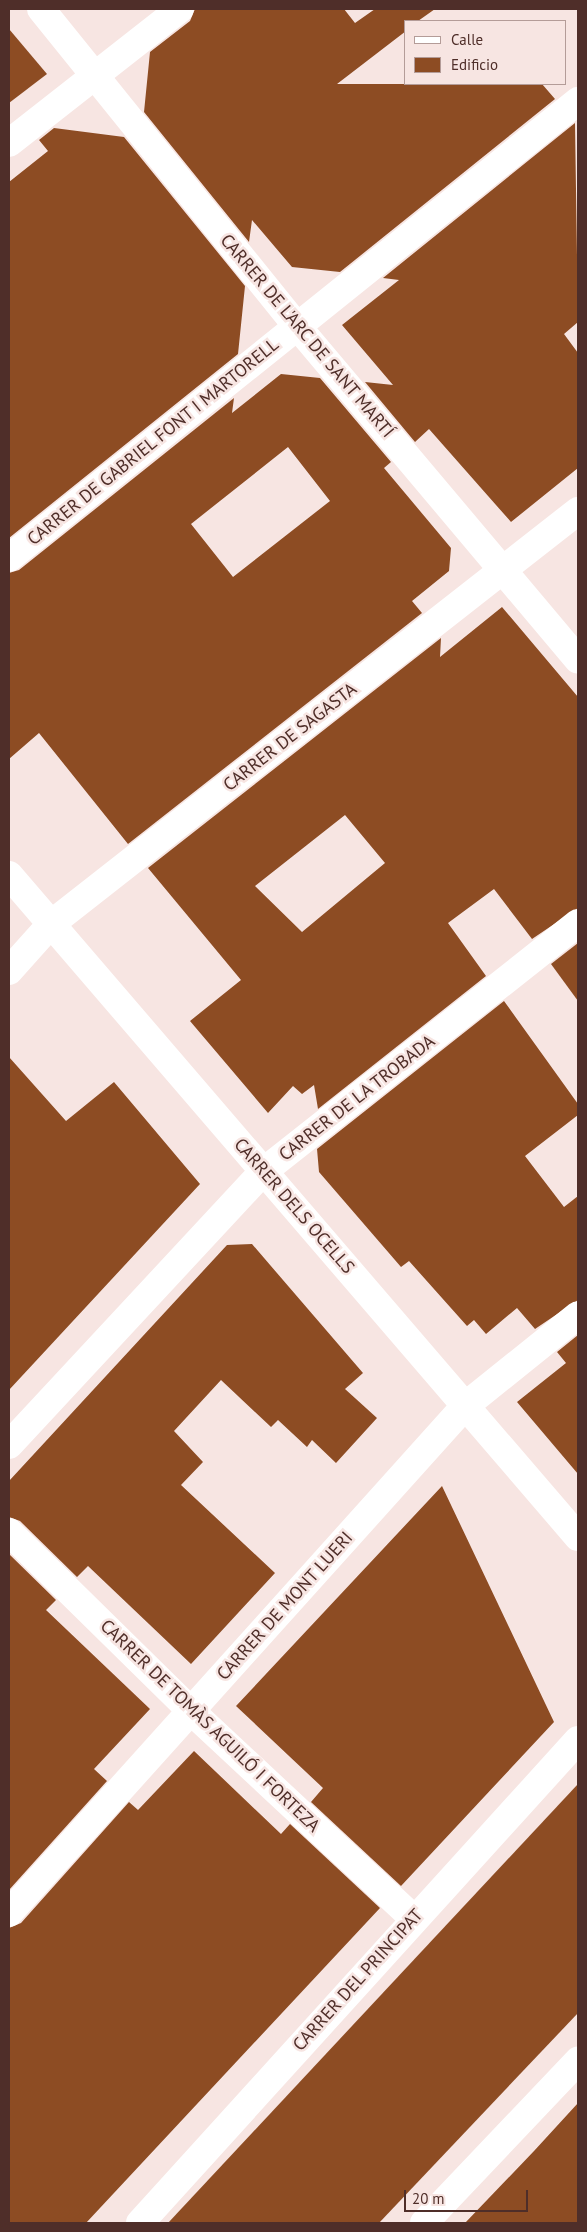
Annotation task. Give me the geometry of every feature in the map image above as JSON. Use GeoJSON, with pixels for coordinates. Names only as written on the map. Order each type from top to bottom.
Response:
{"type":"FeatureCollection","features":[{"type":"Feature","properties":{"kind":"street","name":"CARRER DE L'ARC DE SANT MARTÍ"},"geometry":{"type":"LineString","coordinates":[[41,9],[296,326],[505,569],[578,660]]}},
{"type":"Feature","properties":{"kind":"street"},"geometry":{"type":"LineString","coordinates":[[9,143],[180,9]]}},
{"type":"Feature","properties":{"kind":"street","name":"CARRER DE GABRIEL FONT I MARTORELL"},"geometry":{"type":"LineString","coordinates":[[9,558],[578,101]]}},
{"type":"Feature","properties":{"kind":"street","name":"CARRER DE SAGASTA"},"geometry":{"type":"LineString","coordinates":[[9,971],[51,924],[578,511]]}},
{"type":"Feature","properties":{"kind":"street","name":"CARRER DELS OCELLS"},"geometry":{"type":"LineString","coordinates":[[9,875],[578,1537]]}},
{"type":"Feature","properties":{"kind":"street","name":"CARRER DE LA TROBADA"},"geometry":{"type":"LineString","coordinates":[[9,1446],[264,1171],[578,923]]}},
{"type":"Feature","properties":{"kind":"street","name":"CARRER DE MONT LUERI"},"geometry":{"type":"LineString","coordinates":[[9,1913],[465,1406],[578,1315]]}},
{"type":"Feature","properties":{"kind":"street","name":"CARRER DE TOMÀS AGUILÓ I FORTEZA"},"geometry":{"type":"LineString","coordinates":[[9,1532],[190,1711],[413,1918]]}},
{"type":"Feature","properties":{"kind":"street","name":"CARRER DEL PRINCIPAT"},"geometry":{"type":"LineString","coordinates":[[140,2223],[413,1918],[578,1740]]}},
{"type":"Feature","properties":{"kind":"street"},"geometry":{"type":"LineString","coordinates":[[424,2223],[578,2061]]}},
{"type":"Feature","properties":{"kind":"building"},"geometry":{"type":"Polygon","coordinates":[[[195,9],[344,9],[355,23],[375,9],[435,9],[419,20],[404,20],[404,33],[337,84],[543,85],[555,99],[340,272],[292,267],[252,220],[249,242],[144,112],[150,52],[190,21],[195,9]]]}},
{"type":"Feature","properties":{"kind":"building"},"geometry":{"type":"Polygon","coordinates":[[[9,29],[47,74],[9,103],[9,29]]]}},
{"type":"Feature","properties":{"kind":"building"},"geometry":{"type":"Polygon","coordinates":[[[575,123],[578,322],[564,334],[578,353],[578,468],[511,522],[429,429],[415,442],[365,382],[393,385],[342,325],[399,280],[383,278],[575,123]]]}},
{"type":"Feature","properties":{"kind":"building"},"geometry":{"type":"Polygon","coordinates":[[[54,128],[124,137],[245,286],[238,354],[9,538],[9,182],[48,151],[39,140],[54,128]]]}},
{"type":"Feature","properties":{"kind":"building"},"geometry":{"type":"Polygon","coordinates":[[[281,374],[320,378],[391,462],[384,468],[451,548],[449,571],[412,601],[422,613],[128,844],[39,733],[9,759],[9,573],[19,570],[234,398],[232,413],[281,374]],[[288,447],[191,524],[233,577],[330,501],[288,447]]]}},
{"type":"Feature","properties":{"kind":"building"},"geometry":{"type":"Polygon","coordinates":[[[502,607],[578,697],[578,908],[532,939],[494,889],[448,923],[486,976],[318,1109],[314,1085],[302,1094],[293,1086],[268,1113],[190,1021],[241,980],[148,868],[441,638],[440,657],[502,607]],[[345,815],[255,886],[302,932],[385,863],[345,815]]]}},
{"type":"Feature","properties":{"kind":"building"},"geometry":{"type":"Polygon","coordinates":[[[578,943],[578,1001],[551,964],[578,943]]]}},
{"type":"Feature","properties":{"kind":"building"},"geometry":{"type":"Polygon","coordinates":[[[504,1001],[578,1104],[578,1115],[525,1156],[564,1207],[578,1196],[578,1300],[535,1329],[517,1308],[486,1334],[474,1320],[467,1326],[409,1261],[401,1267],[319,1172],[317,1149],[504,1001]]]}},
{"type":"Feature","properties":{"kind":"building"},"geometry":{"type":"Polygon","coordinates":[[[9,1057],[66,1121],[114,1082],[200,1184],[9,1390],[9,1057]]]}},
{"type":"Feature","properties":{"kind":"building"},"geometry":{"type":"Polygon","coordinates":[[[252,1244],[363,1373],[345,1389],[377,1418],[336,1463],[312,1440],[307,1447],[278,1420],[271,1427],[221,1380],[174,1431],[203,1462],[181,1485],[275,1573],[191,1664],[88,1566],[77,1577],[20,1521],[9,1517],[9,1481],[227,1245],[252,1244]]]}},
{"type":"Feature","properties":{"kind":"building"},"geometry":{"type":"Polygon","coordinates":[[[578,1335],[578,1474],[517,1402],[566,1363],[557,1352],[578,1335]]]}},
{"type":"Feature","properties":{"kind":"building"},"geometry":{"type":"Polygon","coordinates":[[[442,1486],[554,1722],[401,1886],[311,1802],[323,1788],[236,1706],[442,1486]]]}},
{"type":"Feature","properties":{"kind":"building"},"geometry":{"type":"Polygon","coordinates":[[[9,1554],[56,1600],[46,1610],[150,1709],[94,1769],[107,1781],[9,1890],[9,1554]]]}},
{"type":"Feature","properties":{"kind":"building"},"geometry":{"type":"Polygon","coordinates":[[[194,1751],[281,1834],[290,1824],[380,1908],[86,2223],[9,2223],[9,1928],[21,1923],[129,1802],[138,1810],[194,1751]]]}},
{"type":"Feature","properties":{"kind":"building"},"geometry":{"type":"Polygon","coordinates":[[[578,1784],[578,2013],[379,2223],[168,2223],[578,1784]]]}},
{"type":"Feature","properties":{"kind":"building"},"geometry":{"type":"Polygon","coordinates":[[[578,2103],[578,2223],[465,2223],[534,2151],[578,2103]]]}}]}
